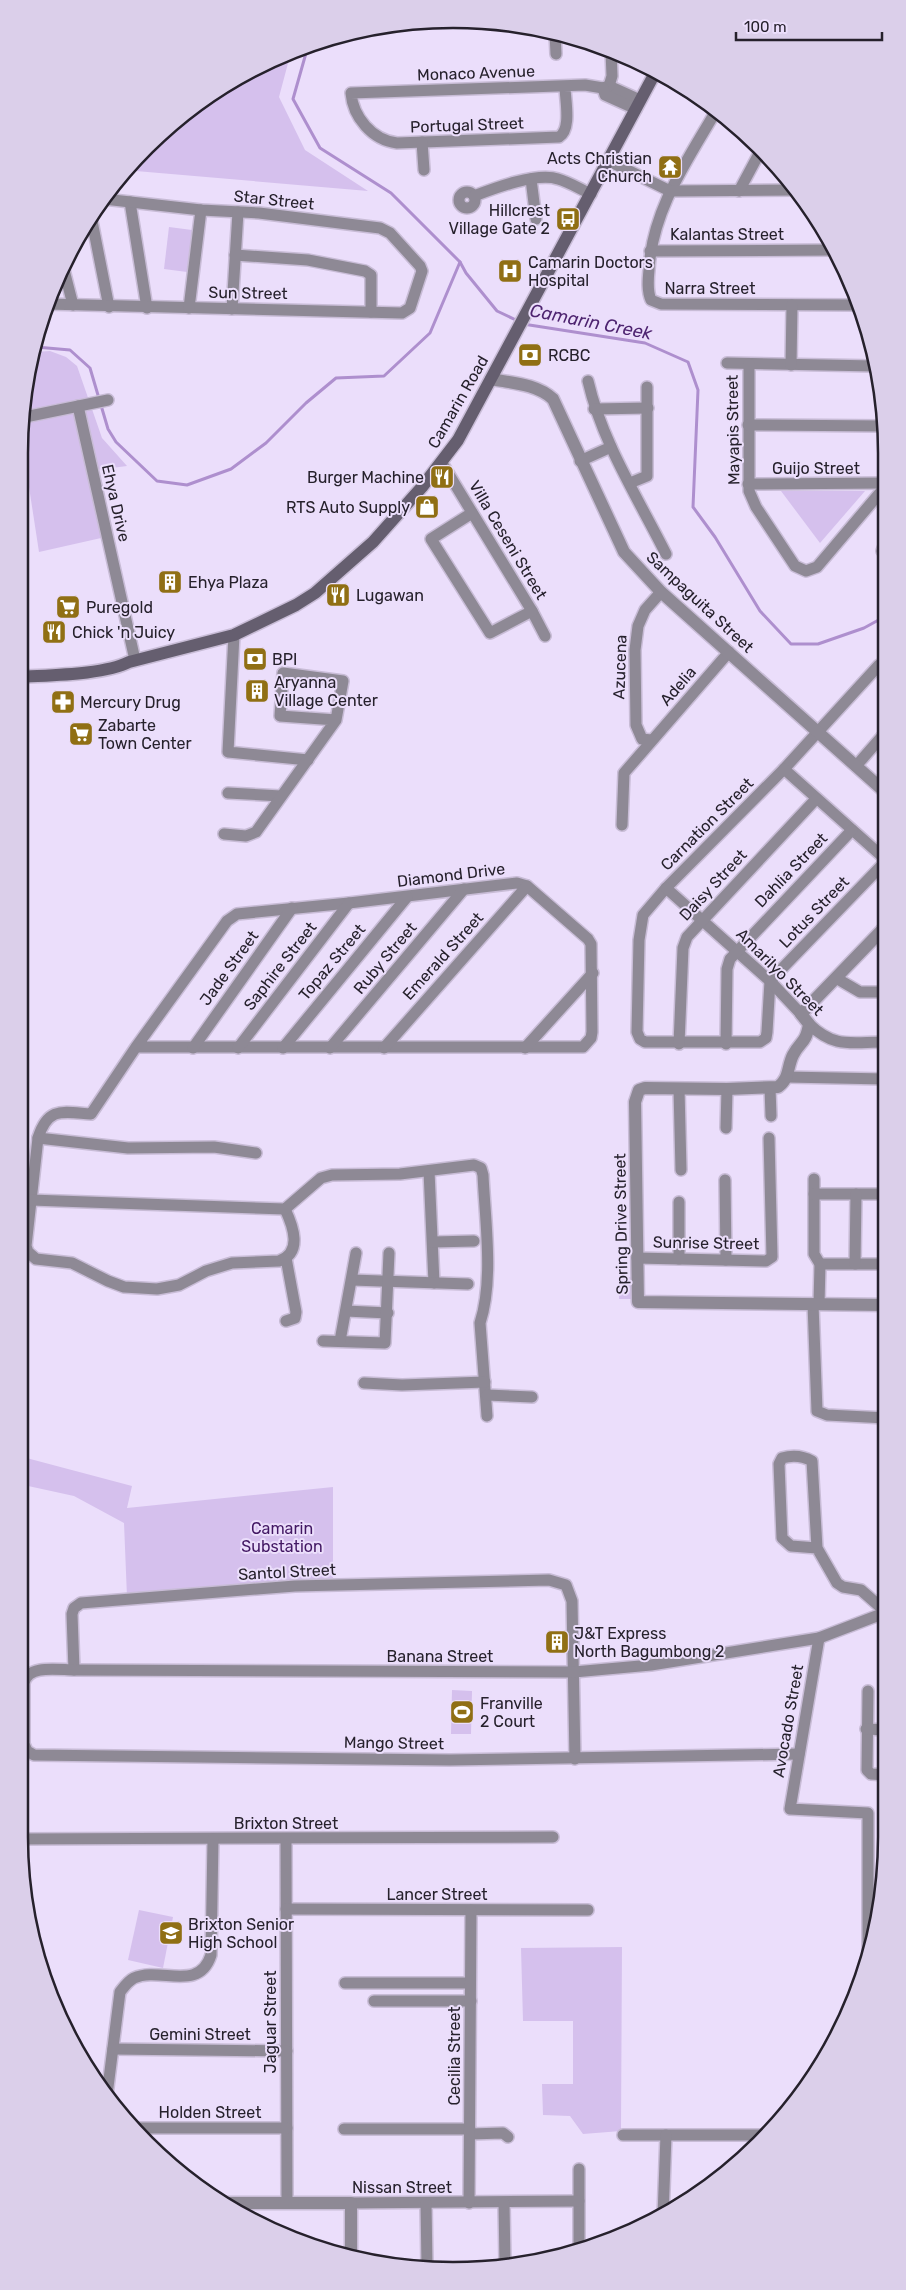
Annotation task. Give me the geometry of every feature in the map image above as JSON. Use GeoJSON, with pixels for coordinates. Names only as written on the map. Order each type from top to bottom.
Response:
{"type":"FeatureCollection","features":[{"type":"Feature","properties":{"kind":"main road","name":"Camarin Road"},"geometry":{"type":"LineString","coordinates":[[28,676],[82,672],[121,666],[132,661],[234,635],[296,605],[334,577],[373,542],[442,463],[458,440],[653,78]]}},
{"type":"Feature","properties":{"kind":"main road","name":"Camarin Road"},"geometry":{"type":"LineString","coordinates":[[28,671],[81,667],[119,660],[132,661]]}},
{"type":"Feature","properties":{"kind":"street"},"geometry":{"type":"LineString","coordinates":[[555,40],[556,54]]}},
{"type":"Feature","properties":{"kind":"street"},"geometry":{"type":"LineString","coordinates":[[606,87],[612,76],[611,58]]}},
{"type":"Feature","properties":{"kind":"street","name":"Monaco Avenue"},"geometry":{"type":"LineString","coordinates":[[351,93],[585,85],[606,87],[638,105]]}},
{"type":"Feature","properties":{"kind":"street","name":"Portugal Street"},"geometry":{"type":"LineString","coordinates":[[351,93],[357,116],[375,135],[390,142],[422,142],[559,136],[563,134],[566,127],[565,86]]}},
{"type":"Feature","properties":{"kind":"street","name":"Narra Street"},"geometry":{"type":"LineString","coordinates":[[713,116],[660,212],[650,251],[648,291],[651,300],[656,304],[852,305]]}},
{"type":"Feature","properties":{"kind":"street"},"geometry":{"type":"LineString","coordinates":[[422,142],[424,170]]}},
{"type":"Feature","properties":{"kind":"street"},"geometry":{"type":"LineString","coordinates":[[739,191],[757,155]]}},
{"type":"Feature","properties":{"kind":"street"},"geometry":{"type":"LineString","coordinates":[[609,161],[670,191],[788,190]]}},
{"type":"Feature","properties":{"kind":"street"},"geometry":{"type":"LineString","coordinates":[[474,196],[531,179],[558,178],[591,194]]}},
{"type":"Feature","properties":{"kind":"street"},"geometry":{"type":"LineString","coordinates":[[531,179],[536,219]]}},
{"type":"Feature","properties":{"kind":"street","name":"Star Street"},"geometry":{"type":"LineString","coordinates":[[111,200],[380,228],[390,233],[420,266],[422,271]]}},
{"type":"Feature","properties":{"kind":"street"},"geometry":{"type":"LineString","coordinates":[[130,202],[147,308]]}},
{"type":"Feature","properties":{"kind":"street"},"geometry":{"type":"LineString","coordinates":[[189,308],[201,210]]}},
{"type":"Feature","properties":{"kind":"street"},"geometry":{"type":"LineString","coordinates":[[232,309],[238,212]]}},
{"type":"Feature","properties":{"kind":"street"},"geometry":{"type":"LineString","coordinates":[[93,227],[108,307]]}},
{"type":"Feature","properties":{"kind":"street","name":"Kalantas Street"},"geometry":{"type":"LineString","coordinates":[[650,251],[827,250]]}},
{"type":"Feature","properties":{"kind":"street"},"geometry":{"type":"LineString","coordinates":[[235,255],[308,260],[365,271],[371,275],[373,280],[371,312]]}},
{"type":"Feature","properties":{"kind":"street","name":"Sun Street"},"geometry":{"type":"LineString","coordinates":[[54,305],[407,312],[422,271]]}},
{"type":"Feature","properties":{"kind":"street"},"geometry":{"type":"LineString","coordinates":[[66,277],[73,306]]}},
{"type":"Feature","properties":{"kind":"street"},"geometry":{"type":"LineString","coordinates":[[791,364],[792,305]]}},
{"type":"Feature","properties":{"kind":"street"},"geometry":{"type":"LineString","coordinates":[[726,363],[869,366]]}},
{"type":"Feature","properties":{"kind":"street","name":"Mayapis Street"},"geometry":{"type":"LineString","coordinates":[[749,364],[748,484],[756,507],[795,566],[806,571],[816,566],[878,495]]}},
{"type":"Feature","properties":{"kind":"street","name":"Sampaguita Street"},"geometry":{"type":"LineString","coordinates":[[491,379],[535,388],[545,392],[553,399],[580,461],[624,552],[661,592],[878,786]]}},
{"type":"Feature","properties":{"kind":"street"},"geometry":{"type":"LineString","coordinates":[[588,381],[594,409],[611,447],[666,554]]}},
{"type":"Feature","properties":{"kind":"street"},"geometry":{"type":"LineString","coordinates":[[630,483],[647,476],[647,387]]}},
{"type":"Feature","properties":{"kind":"street"},"geometry":{"type":"LineString","coordinates":[[29,416],[108,400]]}},
{"type":"Feature","properties":{"kind":"street","name":"Ehya Drive"},"geometry":{"type":"LineString","coordinates":[[83,405],[132,661]]}},
{"type":"Feature","properties":{"kind":"street"},"geometry":{"type":"LineString","coordinates":[[594,409],[648,408]]}},
{"type":"Feature","properties":{"kind":"street"},"geometry":{"type":"LineString","coordinates":[[748,425],[878,426]]}},
{"type":"Feature","properties":{"kind":"street"},"geometry":{"type":"LineString","coordinates":[[580,461],[611,447]]}},
{"type":"Feature","properties":{"kind":"street","name":"Villa Ceseni Street"},"geometry":{"type":"LineString","coordinates":[[442,463],[532,611],[545,636]]}},
{"type":"Feature","properties":{"kind":"street","name":"Guijo Street"},"geometry":{"type":"LineString","coordinates":[[748,484],[878,484]]}},
{"type":"Feature","properties":{"kind":"street"},"geometry":{"type":"LineString","coordinates":[[472,513],[431,539],[490,633],[532,611]]}},
{"type":"Feature","properties":{"kind":"street","name":"Azucena"},"geometry":{"type":"LineString","coordinates":[[651,740],[642,739],[636,725],[635,650],[638,626],[645,610],[661,592]]}},
{"type":"Feature","properties":{"kind":"street"},"geometry":{"type":"LineString","coordinates":[[234,635],[228,752],[308,760]]}},
{"type":"Feature","properties":{"kind":"street","name":"Adelia"},"geometry":{"type":"LineString","coordinates":[[622,825],[624,773],[729,652]]}},
{"type":"Feature","properties":{"kind":"street","name":"Carnation Street"},"geometry":{"type":"LineString","coordinates":[[679,1044],[645,1042],[640,1039],[636,1032],[640,925],[643,915],[666,888],[784,769],[878,666]]}},
{"type":"Feature","properties":{"kind":"street"},"geometry":{"type":"LineString","coordinates":[[224,834],[252,835],[256,832],[336,720],[343,680],[283,673],[280,716],[336,720]]}},
{"type":"Feature","properties":{"kind":"street"},"geometry":{"type":"LineString","coordinates":[[856,766],[878,741]]}},
{"type":"Feature","properties":{"kind":"street"},"geometry":{"type":"LineString","coordinates":[[784,769],[878,854]]}},
{"type":"Feature","properties":{"kind":"street"},"geometry":{"type":"LineString","coordinates":[[228,793],[281,796]]}},
{"type":"Feature","properties":{"kind":"street","name":"Daisy Street"},"geometry":{"type":"LineString","coordinates":[[679,1044],[684,948],[687,937],[816,799]]}},
{"type":"Feature","properties":{"kind":"street","name":"Dahlia Street"},"geometry":{"type":"LineString","coordinates":[[726,1044],[727,969],[730,959],[736,950],[852,830]]}},
{"type":"Feature","properties":{"kind":"street","name":"Lotus Street"},"geometry":{"type":"LineString","coordinates":[[770,981],[878,868]]}},
{"type":"Feature","properties":{"kind":"street","name":"Diamond Drive"},"geometry":{"type":"LineString","coordinates":[[517,883],[527,886],[588,939],[592,952],[592,1032],[588,1043],[577,1048],[136,1047],[231,917],[243,912],[407,897],[517,883]]}},
{"type":"Feature","properties":{"kind":"street","name":"Emerald Street"},"geometry":{"type":"LineString","coordinates":[[384,1048],[527,886]]}},
{"type":"Feature","properties":{"kind":"street","name":"Amarilyo Street"},"geometry":{"type":"LineString","coordinates":[[666,888],[770,981],[822,1036],[833,1041],[878,1042]]}},
{"type":"Feature","properties":{"kind":"street","name":"Ruby Street"},"geometry":{"type":"LineString","coordinates":[[330,1048],[464,889]]}},
{"type":"Feature","properties":{"kind":"street","name":"Topaz Street"},"geometry":{"type":"LineString","coordinates":[[282,1048],[407,897]]}},
{"type":"Feature","properties":{"kind":"street","name":"Saphire Street"},"geometry":{"type":"LineString","coordinates":[[238,1048],[349,903]]}},
{"type":"Feature","properties":{"kind":"street","name":"Jade Street"},"geometry":{"type":"LineString","coordinates":[[193,1048],[292,908]]}},
{"type":"Feature","properties":{"kind":"street"},"geometry":{"type":"LineString","coordinates":[[771,1116],[770,1088],[778,1087],[787,1077],[793,1056],[806,1038],[805,1019],[836,978],[878,934]]}},
{"type":"Feature","properties":{"kind":"street"},"geometry":{"type":"LineString","coordinates":[[525,1048],[592,973]]}},
{"type":"Feature","properties":{"kind":"street"},"geometry":{"type":"LineString","coordinates":[[836,978],[860,992],[878,992]]}},
{"type":"Feature","properties":{"kind":"street"},"geometry":{"type":"LineString","coordinates":[[679,1044],[760,1042],[766,1038],[770,981]]}},
{"type":"Feature","properties":{"kind":"street"},"geometry":{"type":"LineString","coordinates":[[28,1228],[38,1138],[42,1126],[50,1116],[60,1111],[91,1114],[136,1047]]}},
{"type":"Feature","properties":{"kind":"street"},"geometry":{"type":"LineString","coordinates":[[787,1077],[878,1079]]}},
{"type":"Feature","properties":{"kind":"street","name":"Spring Drive Street"},"geometry":{"type":"LineString","coordinates":[[770,1088],[645,1088],[639,1090],[636,1094],[638,1302],[878,1305]]}},
{"type":"Feature","properties":{"kind":"street"},"geometry":{"type":"LineString","coordinates":[[679,1089],[681,1170]]}},
{"type":"Feature","properties":{"kind":"street"},"geometry":{"type":"LineString","coordinates":[[726,1128],[728,1089]]}},
{"type":"Feature","properties":{"kind":"street"},"geometry":{"type":"LineString","coordinates":[[38,1138],[128,1148],[214,1147],[256,1153]]}},
{"type":"Feature","properties":{"kind":"street","name":"Sunrise Street"},"geometry":{"type":"LineString","coordinates":[[638,1258],[766,1261],[772,1257],[769,1138]]}},
{"type":"Feature","properties":{"kind":"street"},"geometry":{"type":"LineString","coordinates":[[28,1199],[285,1209],[322,1178],[332,1175],[429,1171],[474,1165],[481,1168],[483,1175],[487,1281],[485,1308],[480,1323],[487,1395],[487,1416]]}},
{"type":"Feature","properties":{"kind":"street"},"geometry":{"type":"LineString","coordinates":[[429,1171],[434,1283]]}},
{"type":"Feature","properties":{"kind":"street"},"geometry":{"type":"LineString","coordinates":[[814,1179],[814,1254],[820,1264],[816,1304],[817,1411],[827,1415],[878,1418]]}},
{"type":"Feature","properties":{"kind":"street"},"geometry":{"type":"LineString","coordinates":[[725,1180],[726,1260]]}},
{"type":"Feature","properties":{"kind":"street"},"geometry":{"type":"LineString","coordinates":[[814,1194],[878,1194]]}},
{"type":"Feature","properties":{"kind":"street"},"geometry":{"type":"LineString","coordinates":[[855,1264],[856,1194]]}},
{"type":"Feature","properties":{"kind":"street"},"geometry":{"type":"LineString","coordinates":[[679,1202],[679,1259]]}},
{"type":"Feature","properties":{"kind":"street"},"geometry":{"type":"LineString","coordinates":[[28,1250],[31,1256],[72,1264],[124,1287],[169,1289],[206,1271],[232,1263],[279,1261],[286,1258],[291,1254],[295,1237],[293,1226],[285,1209]]}},
{"type":"Feature","properties":{"kind":"street"},"geometry":{"type":"LineString","coordinates":[[433,1242],[474,1241]]}},
{"type":"Feature","properties":{"kind":"street"},"geometry":{"type":"LineString","coordinates":[[340,1341],[356,1253]]}},
{"type":"Feature","properties":{"kind":"street"},"geometry":{"type":"LineString","coordinates":[[323,1341],[385,1343],[388,1313],[389,1253]]}},
{"type":"Feature","properties":{"kind":"street"},"geometry":{"type":"LineString","coordinates":[[286,1258],[296,1312],[295,1318],[286,1321]]}},
{"type":"Feature","properties":{"kind":"street"},"geometry":{"type":"LineString","coordinates":[[820,1264],[878,1264]]}},
{"type":"Feature","properties":{"kind":"street"},"geometry":{"type":"LineString","coordinates":[[352,1280],[468,1284]]}},
{"type":"Feature","properties":{"kind":"street"},"geometry":{"type":"LineString","coordinates":[[346,1311],[388,1313]]}},
{"type":"Feature","properties":{"kind":"street"},"geometry":{"type":"LineString","coordinates":[[364,1383],[402,1385],[485,1382]]}},
{"type":"Feature","properties":{"kind":"street"},"geometry":{"type":"LineString","coordinates":[[487,1395],[532,1397]]}},
{"type":"Feature","properties":{"kind":"street"},"geometry":{"type":"LineString","coordinates":[[818,1548],[790,1546],[782,1538],[780,1464],[782,1458],[788,1456],[806,1458],[812,1461],[818,1548],[836,1582],[843,1587],[861,1590],[878,1605]]}},
{"type":"Feature","properties":{"kind":"street","name":"Santol Street"},"geometry":{"type":"LineString","coordinates":[[74,1670],[72,1614],[74,1608],[81,1603],[295,1586],[549,1580],[566,1585],[572,1600],[574,1672]]}},
{"type":"Feature","properties":{"kind":"street","name":"Banana Street"},"geometry":{"type":"LineString","coordinates":[[28,1675],[36,1671],[74,1670],[574,1672],[652,1665],[819,1638],[878,1615]]}},
{"type":"Feature","properties":{"kind":"street","name":"Avocado Street"},"geometry":{"type":"LineString","coordinates":[[819,1638],[790,1809],[868,1813],[868,1929]]}},
{"type":"Feature","properties":{"kind":"street"},"geometry":{"type":"LineString","coordinates":[[574,1672],[575,1759]]}},
{"type":"Feature","properties":{"kind":"street"},"geometry":{"type":"LineString","coordinates":[[868,1691],[866,1729],[867,1770],[871,1774],[878,1775]]}},
{"type":"Feature","properties":{"kind":"street"},"geometry":{"type":"LineString","coordinates":[[866,1729],[878,1730]]}},
{"type":"Feature","properties":{"kind":"street","name":"Mango Street"},"geometry":{"type":"LineString","coordinates":[[28,1752],[34,1755],[440,1760],[799,1754]]}},
{"type":"Feature","properties":{"kind":"street","name":"Brixton Street"},"geometry":{"type":"LineString","coordinates":[[28,1839],[553,1837]]}},
{"type":"Feature","properties":{"kind":"street"},"geometry":{"type":"LineString","coordinates":[[107,2085],[120,1992],[127,1983],[133,1978],[143,1975],[190,1976],[202,1972],[208,1964],[211,1955],[213,1839]]}},
{"type":"Feature","properties":{"kind":"street","name":"Jaguar Street"},"geometry":{"type":"LineString","coordinates":[[286,1839],[287,2204]]}},
{"type":"Feature","properties":{"kind":"street","name":"Lancer Street"},"geometry":{"type":"LineString","coordinates":[[286,1909],[588,1910]]}},
{"type":"Feature","properties":{"kind":"street","name":"Cecilia Street"},"geometry":{"type":"LineString","coordinates":[[469,2203],[471,1910]]}},
{"type":"Feature","properties":{"kind":"street"},"geometry":{"type":"LineString","coordinates":[[345,1983],[470,1983]]}},
{"type":"Feature","properties":{"kind":"street"},"geometry":{"type":"LineString","coordinates":[[374,2001],[471,2000]]}},
{"type":"Feature","properties":{"kind":"street","name":"Gemini Street"},"geometry":{"type":"LineString","coordinates":[[113,2049],[287,2051]]}},
{"type":"Feature","properties":{"kind":"street","name":"Holden Street"},"geometry":{"type":"LineString","coordinates":[[142,2128],[287,2128]]}},
{"type":"Feature","properties":{"kind":"street"},"geometry":{"type":"LineString","coordinates":[[344,2129],[503,2132],[508,2137]]}},
{"type":"Feature","properties":{"kind":"street"},"geometry":{"type":"LineString","coordinates":[[663,2206],[666,2135]]}},
{"type":"Feature","properties":{"kind":"street"},"geometry":{"type":"LineString","coordinates":[[622,2136],[757,2135]]}},
{"type":"Feature","properties":{"kind":"street"},"geometry":{"type":"LineString","coordinates":[[580,2170],[580,2243]]}},
{"type":"Feature","properties":{"kind":"street","name":"Nissan Street"},"geometry":{"type":"LineString","coordinates":[[238,2204],[579,2201]]}},
{"type":"Feature","properties":{"kind":"street"},"geometry":{"type":"LineString","coordinates":[[504,2202],[505,2259]]}},
{"type":"Feature","properties":{"kind":"street"},"geometry":{"type":"LineString","coordinates":[[351,2203],[351,2250]]}},
{"type":"Feature","properties":{"kind":"street"},"geometry":{"type":"LineString","coordinates":[[426,2203],[427,2262]]}},
{"type":"Feature","properties":{"kind":"green space"},"geometry":{"type":"Polygon","coordinates":[[[289,61],[279,97],[305,150],[368,191],[134,171],[172,133],[194,115],[240,85],[289,61]]]}},
{"type":"Feature","properties":{"kind":"green space"},"geometry":{"type":"Polygon","coordinates":[[[169,227],[192,230],[187,272],[164,269],[169,227]]]}},
{"type":"Feature","properties":{"kind":"green space"},"geometry":{"type":"Polygon","coordinates":[[[50,351],[66,357],[77,366],[102,438],[127,466],[96,470],[110,536],[39,552],[28,487],[28,425],[31,397],[40,352],[50,351]]]}},
{"type":"Feature","properties":{"kind":"green space"},"geometry":{"type":"Polygon","coordinates":[[[781,491],[865,491],[820,543],[781,491]]]}},
{"type":"Feature","properties":{"kind":"green space"},"geometry":{"type":"Polygon","coordinates":[[[619,1277],[634,1277],[634,1299],[619,1299],[619,1277]]]}},
{"type":"Feature","properties":{"kind":"green space","name":"Camarin Substation"},"geometry":{"type":"Polygon","coordinates":[[[28,1458],[132,1486],[127,1508],[333,1487],[333,1578],[127,1597],[124,1523],[74,1496],[28,1486],[28,1458]]]}},
{"type":"Feature","properties":{"kind":"green space","name":"Franville 2 Court"},"geometry":{"type":"Polygon","coordinates":[[[452,1690],[472,1691],[471,1734],[451,1734],[452,1690]]]}},
{"type":"Feature","properties":{"kind":"green space"},"geometry":{"type":"Polygon","coordinates":[[[139,1910],[173,1917],[163,1968],[128,1960],[139,1910]]]}},
{"type":"Feature","properties":{"kind":"green space"},"geometry":{"type":"Polygon","coordinates":[[[622,1947],[621,2131],[583,2134],[570,2116],[543,2115],[542,2084],[573,2084],[573,2021],[523,2021],[521,1948],[622,1947]]]}},
{"type":"Feature","properties":{"kind":"waterway"},"geometry":{"type":"LineString","coordinates":[[306,54],[293,99],[320,148],[391,193],[460,262],[466,273],[497,311],[518,321]]}},
{"type":"Feature","properties":{"kind":"waterway","name":"Camarin Creek"},"geometry":{"type":"LineString","coordinates":[[41,347],[70,350],[90,368],[108,429],[116,442],[157,481],[187,485],[231,469],[266,443],[306,403],[336,378],[384,376],[430,333],[460,262]]}},
{"type":"Feature","properties":{"kind":"waterway","name":"Camarin Creek"},"geometry":{"type":"LineString","coordinates":[[523,324],[645,343],[688,362],[698,390],[693,507],[715,537],[760,611],[791,644],[818,644],[864,628],[878,620]]}},
{"type":"Feature","properties":{"kind":"place","name":"Acts Christian Church"},"geometry":{"type":"Point","coordinates":[670,167]}},
{"type":"Feature","properties":{"kind":"place","name":"Hillcrest Village Gate 2"},"geometry":{"type":"Point","coordinates":[568,219]}},
{"type":"Feature","properties":{"kind":"place","name":"Camarin Doctors Hospital"},"geometry":{"type":"Point","coordinates":[510,271]}},
{"type":"Feature","properties":{"kind":"place","name":"RCBC"},"geometry":{"type":"Point","coordinates":[530,355]}},
{"type":"Feature","properties":{"kind":"place","name":"Burger Machine"},"geometry":{"type":"Point","coordinates":[442,477]}},
{"type":"Feature","properties":{"kind":"place","name":"RTS Auto Supply"},"geometry":{"type":"Point","coordinates":[427,507]}},
{"type":"Feature","properties":{"kind":"place","name":"Ehya Plaza"},"geometry":{"type":"Point","coordinates":[170,582]}},
{"type":"Feature","properties":{"kind":"place","name":"Lugawan"},"geometry":{"type":"Point","coordinates":[338,595]}},
{"type":"Feature","properties":{"kind":"place","name":"Puregold"},"geometry":{"type":"Point","coordinates":[68,607]}},
{"type":"Feature","properties":{"kind":"place","name":"Chick 'n Juicy"},"geometry":{"type":"Point","coordinates":[54,632]}},
{"type":"Feature","properties":{"kind":"place","name":"BPI"},"geometry":{"type":"Point","coordinates":[255,659]}},
{"type":"Feature","properties":{"kind":"place","name":"Aryanna Village Center"},"geometry":{"type":"Point","coordinates":[257,691]}},
{"type":"Feature","properties":{"kind":"place","name":"Mercury Drug"},"geometry":{"type":"Point","coordinates":[63,702]}},
{"type":"Feature","properties":{"kind":"place","name":"Zabarte Town Center"},"geometry":{"type":"Point","coordinates":[81,734]}},
{"type":"Feature","properties":{"kind":"place","name":"J&T Express North Bagumbong 2"},"geometry":{"type":"Point","coordinates":[557,1642]}},
{"type":"Feature","properties":{"kind":"place","name":"Franville 2 Court"},"geometry":{"type":"Point","coordinates":[462,1712]}},
{"type":"Feature","properties":{"kind":"place","name":"Brixton Senior High School"},"geometry":{"type":"Point","coordinates":[171,1933]}}]}
